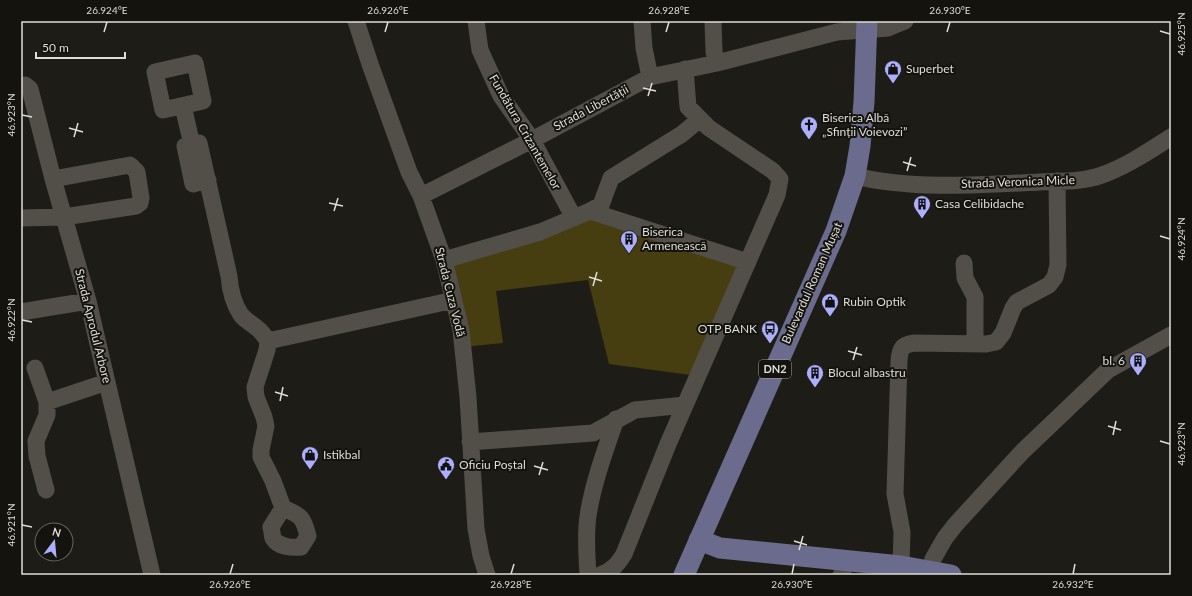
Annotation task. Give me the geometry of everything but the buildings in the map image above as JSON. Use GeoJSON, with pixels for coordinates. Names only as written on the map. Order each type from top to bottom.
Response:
{"type":"FeatureCollection","features":[{"type":"Feature","properties":{"kind":"main road","name":"Bulevardul Roman Mușat"},"geometry":{"type":"LineString","coordinates":[[684,575],[836,231],[855,176],[864,102],[866,25]]}},
{"type":"Feature","properties":{"kind":"main road"},"geometry":{"type":"LineString","coordinates":[[699,540],[720,548],[843,571],[901,566],[930,573],[951,575]]}},
{"type":"Feature","properties":{"kind":"street","name":"Strada Cuza Vodă"},"geometry":{"type":"LineString","coordinates":[[356,21],[409,172],[421,196],[444,260],[454,300],[461,330],[468,397],[476,529],[481,556],[487,575]]}},
{"type":"Feature","properties":{"kind":"street","name":"Fundătura Crizantemelor"},"geometry":{"type":"LineString","coordinates":[[476,21],[480,50],[501,96],[532,140],[574,218]]}},
{"type":"Feature","properties":{"kind":"street"},"geometry":{"type":"LineString","coordinates":[[642,21],[644,48],[650,77]]}},
{"type":"Feature","properties":{"kind":"street"},"geometry":{"type":"LineString","coordinates":[[713,21],[714,52],[717,63]]}},
{"type":"Feature","properties":{"kind":"street","name":"Strada Libertății"},"geometry":{"type":"LineString","coordinates":[[421,196],[532,140],[650,77],[717,63],[866,25],[888,28],[904,21]]}},
{"type":"Feature","properties":{"kind":"street"},"geometry":{"type":"LineString","coordinates":[[600,575],[609,572],[618,564],[624,554],[685,404],[777,195],[780,179],[773,171],[709,128],[688,107],[685,69]]}},
{"type":"Feature","properties":{"kind":"street","name":"Strada Aprodul Arbore"},"geometry":{"type":"LineString","coordinates":[[21,86],[25,85],[30,90],[53,179],[88,301],[152,575]]}},
{"type":"Feature","properties":{"kind":"street"},"geometry":{"type":"LineString","coordinates":[[183,106],[192,144],[185,146],[193,184],[208,180],[229,276],[230,290],[241,315],[249,323],[275,340]]}},
{"type":"Feature","properties":{"kind":"street"},"geometry":{"type":"LineString","coordinates":[[444,260],[540,232],[601,205],[611,178],[682,134],[700,119]]}},
{"type":"Feature","properties":{"kind":"street","name":"Strada Veronica Micle"},"geometry":{"type":"LineString","coordinates":[[855,176],[876,181],[930,185],[1007,184],[1083,180],[1124,166],[1171,137]]}},
{"type":"Feature","properties":{"kind":"street"},"geometry":{"type":"LineString","coordinates":[[21,218],[64,216],[136,206],[140,203],[141,198],[137,172],[130,165],[53,179]]}},
{"type":"Feature","properties":{"kind":"street"},"geometry":{"type":"LineString","coordinates":[[901,566],[902,532],[895,494],[899,353],[902,348],[908,344],[914,343],[986,344],[996,342],[1003,333],[1017,302],[1049,285],[1055,277],[1058,265],[1057,181]]}},
{"type":"Feature","properties":{"kind":"street"},"geometry":{"type":"LineString","coordinates":[[590,211],[748,262]]}},
{"type":"Feature","properties":{"kind":"street"},"geometry":{"type":"LineString","coordinates":[[964,262],[965,278],[975,298],[974,344]]}},
{"type":"Feature","properties":{"kind":"street"},"geometry":{"type":"LineString","coordinates":[[283,508],[274,481],[261,457],[266,426],[256,397],[255,387],[267,350],[275,340],[454,300]]}},
{"type":"Feature","properties":{"kind":"street"},"geometry":{"type":"LineString","coordinates":[[21,312],[88,301]]}},
{"type":"Feature","properties":{"kind":"street"},"geometry":{"type":"LineString","coordinates":[[930,573],[933,559],[944,538],[1022,452],[1108,370],[1171,335]]}},
{"type":"Feature","properties":{"kind":"street"},"geometry":{"type":"LineString","coordinates":[[35,368],[47,402],[47,415],[36,441],[37,456],[46,490]]}},
{"type":"Feature","properties":{"kind":"street"},"geometry":{"type":"LineString","coordinates":[[47,402],[107,382]]}},
{"type":"Feature","properties":{"kind":"street"},"geometry":{"type":"LineString","coordinates":[[470,442],[593,433],[616,419],[635,410],[685,404]]}},
{"type":"Feature","properties":{"kind":"street"},"geometry":{"type":"LineString","coordinates":[[588,575],[586,538],[588,516],[594,483],[616,419]]}},
{"type":"Feature","properties":{"kind":"shaded area"},"geometry":{"type":"Polygon","coordinates":[[[590,211],[748,262],[698,376],[609,364],[588,280],[496,291],[503,343],[463,347],[444,260],[590,211]]]}},
{"type":"Feature","properties":{"kind":"place","name":"Superbet"},"geometry":{"type":"Point","coordinates":[893,84]}},
{"type":"Feature","properties":{"kind":"place","name":"Biserica Albă „Sfinții Voievozi”"},"geometry":{"type":"Point","coordinates":[809,140]}},
{"type":"Feature","properties":{"kind":"place","name":"Casa Celibidache"},"geometry":{"type":"Point","coordinates":[922,219]}},
{"type":"Feature","properties":{"kind":"place","name":"Biserica Armenească"},"geometry":{"type":"Point","coordinates":[629,254]}},
{"type":"Feature","properties":{"kind":"place","name":"Rubin Optik"},"geometry":{"type":"Point","coordinates":[830,317]}},
{"type":"Feature","properties":{"kind":"place","name":"OTP BANK"},"geometry":{"type":"Point","coordinates":[770,344]}},
{"type":"Feature","properties":{"kind":"place","name":"bl. 6"},"geometry":{"type":"Point","coordinates":[1138,376]}},
{"type":"Feature","properties":{"kind":"place","name":"Blocul albastru"},"geometry":{"type":"Point","coordinates":[815,388]}},
{"type":"Feature","properties":{"kind":"place","name":"Istikbal"},"geometry":{"type":"Point","coordinates":[310,470]}},
{"type":"Feature","properties":{"kind":"place","name":"Oficiu Poștal"},"geometry":{"type":"Point","coordinates":[446,480]}}]}
